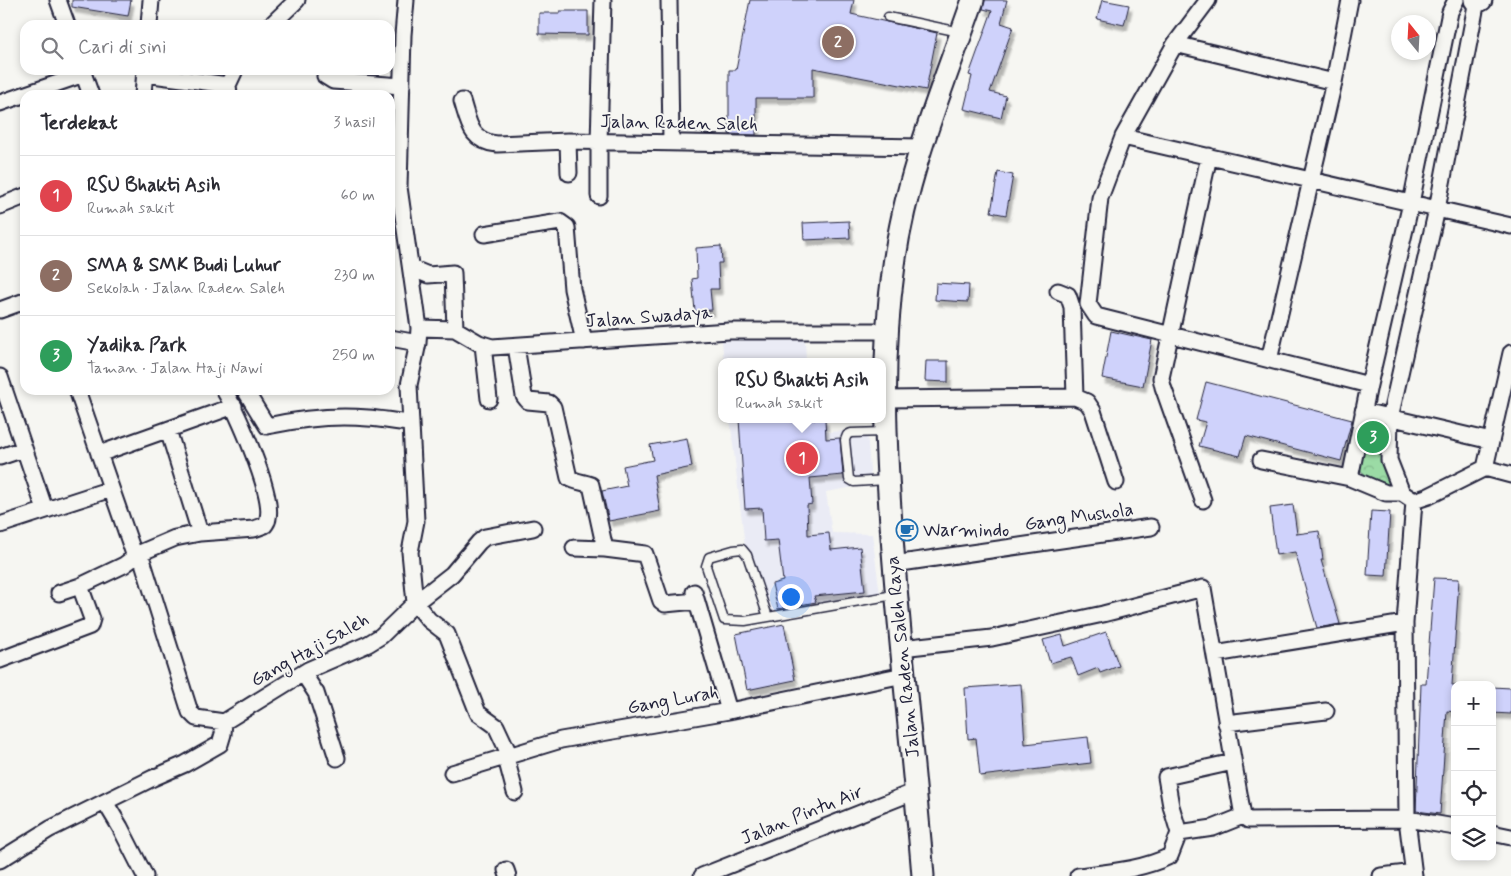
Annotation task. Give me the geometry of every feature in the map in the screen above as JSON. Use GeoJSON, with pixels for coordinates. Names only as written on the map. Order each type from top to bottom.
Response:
{"type":"FeatureCollection","features":[{"type":"Feature","properties":{"kind":"main road","name":"Jalan Raden Saleh Raya"},"geometry":{"type":"LineString","coordinates":[[886,358],[886,331],[894,263],[902,219],[922,147],[974,0]]}},
{"type":"Feature","properties":{"kind":"main road"},"geometry":{"type":"LineString","coordinates":[[1476,0],[1481,0]]}},
{"type":"Feature","properties":{"kind":"main road","name":"Jalan Raden Saleh Raya"},"geometry":{"type":"LineString","coordinates":[[886,423],[896,595],[923,876]]}},
{"type":"Feature","properties":{"kind":"street"},"geometry":{"type":"LineString","coordinates":[[58,0],[65,20]]}},
{"type":"Feature","properties":{"kind":"street"},"geometry":{"type":"LineString","coordinates":[[149,20],[151,0]]}},
{"type":"Feature","properties":{"kind":"street"},"geometry":{"type":"LineString","coordinates":[[276,20],[296,0]]}},
{"type":"Feature","properties":{"kind":"street"},"geometry":{"type":"LineString","coordinates":[[406,0],[402,86],[395,146],[419,336],[409,385],[416,521],[410,552],[415,604],[429,620],[447,634],[478,713],[496,726],[508,757],[515,792]]}},
{"type":"Feature","properties":{"kind":"street"},"geometry":{"type":"LineString","coordinates":[[599,196],[598,142],[603,0]]}},
{"type":"Feature","properties":{"kind":"street"},"geometry":{"type":"LineString","coordinates":[[669,0],[671,142]]}},
{"type":"Feature","properties":{"kind":"street"},"geometry":{"type":"LineString","coordinates":[[1208,0],[1175,44],[1123,137],[1100,198],[1088,304],[1096,316],[1369,385]]}},
{"type":"Feature","properties":{"kind":"street"},"geometry":{"type":"LineString","coordinates":[[1269,360],[1334,82],[1350,0]]}},
{"type":"Feature","properties":{"kind":"street"},"geometry":{"type":"LineString","coordinates":[[1350,478],[1363,411],[1411,203],[1450,12],[1456,0]]}},
{"type":"Feature","properties":{"kind":"street"},"geometry":{"type":"LineString","coordinates":[[1381,876],[1411,875],[1408,819],[1405,624],[1408,497],[1389,460],[1390,418],[1437,209],[1476,0]]}},
{"type":"Feature","properties":{"kind":"street"},"geometry":{"type":"LineString","coordinates":[[1175,44],[1334,82]]}},
{"type":"Feature","properties":{"kind":"street"},"geometry":{"type":"LineString","coordinates":[[35,90],[75,75]]}},
{"type":"Feature","properties":{"kind":"street"},"geometry":{"type":"LineString","coordinates":[[84,75],[89,90]]}},
{"type":"Feature","properties":{"kind":"street"},"geometry":{"type":"LineString","coordinates":[[143,90],[145,75]]}},
{"type":"Feature","properties":{"kind":"street"},"geometry":{"type":"LineString","coordinates":[[159,75],[228,90],[233,75]]}},
{"type":"Feature","properties":{"kind":"street"},"geometry":{"type":"LineString","coordinates":[[325,76],[333,81],[402,86]]}},
{"type":"Feature","properties":{"kind":"street"},"geometry":{"type":"LineString","coordinates":[[0,103],[20,96]]}},
{"type":"Feature","properties":{"kind":"street","name":"Jalan Raden Saleh"},"geometry":{"type":"LineString","coordinates":[[462,101],[470,129],[486,143],[568,140],[922,147]]}},
{"type":"Feature","properties":{"kind":"street"},"geometry":{"type":"LineString","coordinates":[[1123,137],[1511,226]]}},
{"type":"Feature","properties":{"kind":"street"},"geometry":{"type":"LineString","coordinates":[[568,140],[569,173]]}},
{"type":"Feature","properties":{"kind":"street"},"geometry":{"type":"LineString","coordinates":[[1203,500],[1163,387],[1162,378],[1209,156]]}},
{"type":"Feature","properties":{"kind":"street"},"geometry":{"type":"LineString","coordinates":[[0,206],[20,198]]}},
{"type":"Feature","properties":{"kind":"street"},"geometry":{"type":"LineString","coordinates":[[484,234],[560,222],[567,227],[572,288],[584,341]]}},
{"type":"Feature","properties":{"kind":"street"},"geometry":{"type":"LineString","coordinates":[[411,268],[428,276],[453,273],[455,329]]}},
{"type":"Feature","properties":{"kind":"street"},"geometry":{"type":"LineString","coordinates":[[1058,291],[1068,295],[1072,307],[1074,397]]}},
{"type":"Feature","properties":{"kind":"street"},"geometry":{"type":"LineString","coordinates":[[0,310],[20,303]]}},
{"type":"Feature","properties":{"kind":"street","name":"Jalan Swadaya"},"geometry":{"type":"LineString","coordinates":[[395,338],[419,336],[455,329],[483,345],[492,347],[729,331],[886,331]]}},
{"type":"Feature","properties":{"kind":"street"},"geometry":{"type":"LineString","coordinates":[[483,345],[489,399]]}},
{"type":"Feature","properties":{"kind":"street"},"geometry":{"type":"LineString","coordinates":[[516,346],[524,396],[528,401],[549,403],[553,407],[569,478],[575,482],[584,482],[591,485],[605,549]]}},
{"type":"Feature","properties":{"kind":"street"},"geometry":{"type":"LineString","coordinates":[[1485,468],[1511,353]]}},
{"type":"Feature","properties":{"kind":"street"},"geometry":{"type":"LineString","coordinates":[[0,379],[45,510]]}},
{"type":"Feature","properties":{"kind":"street"},"geometry":{"type":"LineString","coordinates":[[0,860],[50,829],[185,764],[220,744],[224,734],[224,722],[196,718],[190,712],[137,555],[78,395]]}},
{"type":"Feature","properties":{"kind":"street"},"geometry":{"type":"LineString","coordinates":[[59,594],[124,565],[137,555],[175,538],[200,533],[254,529],[265,525],[269,518],[267,497],[259,470],[234,406],[227,395]]}},
{"type":"Feature","properties":{"kind":"street"},"geometry":{"type":"LineString","coordinates":[[248,395],[267,426],[290,421],[323,418],[366,418],[411,423]]}},
{"type":"Feature","properties":{"kind":"street"},"geometry":{"type":"LineString","coordinates":[[886,399],[1074,397],[1087,402],[1093,411],[1116,482]]}},
{"type":"Feature","properties":{"kind":"street"},"geometry":{"type":"LineString","coordinates":[[99,454],[234,406]]}},
{"type":"Feature","properties":{"kind":"street"},"geometry":{"type":"LineString","coordinates":[[1363,411],[1491,441]]}},
{"type":"Feature","properties":{"kind":"street"},"geometry":{"type":"LineString","coordinates":[[168,430],[200,533]]}},
{"type":"Feature","properties":{"kind":"street"},"geometry":{"type":"LineString","coordinates":[[0,457],[24,449]]}},
{"type":"Feature","properties":{"kind":"street"},"geometry":{"type":"LineString","coordinates":[[1261,460],[1350,478],[1386,492],[1408,497],[1429,496],[1485,468],[1511,475]]}},
{"type":"Feature","properties":{"kind":"street"},"geometry":{"type":"LineString","coordinates":[[0,524],[111,489]]}},
{"type":"Feature","properties":{"kind":"street","name":"Gang Mushola"},"geometry":{"type":"LineString","coordinates":[[894,564],[1151,527]]}},
{"type":"Feature","properties":{"kind":"street","name":"Gang Haji Saleh"},"geometry":{"type":"LineString","coordinates":[[224,722],[303,673],[368,644],[381,636],[415,604],[452,574],[485,537],[533,528]]}},
{"type":"Feature","properties":{"kind":"street"},"geometry":{"type":"LineString","coordinates":[[574,548],[605,549],[645,554],[661,601],[665,604],[695,597],[729,711]]}},
{"type":"Feature","properties":{"kind":"street"},"geometry":{"type":"LineString","coordinates":[[0,660],[90,626],[92,619],[80,586]]}},
{"type":"Feature","properties":{"kind":"street"},"geometry":{"type":"LineString","coordinates":[[902,648],[992,638],[1103,614],[1203,588],[1243,816],[1248,820],[1408,819],[1451,825]]}},
{"type":"Feature","properties":{"kind":"street"},"geometry":{"type":"LineString","coordinates":[[1215,654],[1405,624]]}},
{"type":"Feature","properties":{"kind":"street"},"geometry":{"type":"LineString","coordinates":[[303,673],[316,694],[337,758]]}},
{"type":"Feature","properties":{"kind":"street","name":"Gang Lurah"},"geometry":{"type":"LineString","coordinates":[[452,773],[561,740],[729,711],[904,675]]}},
{"type":"Feature","properties":{"kind":"street"},"geometry":{"type":"LineString","coordinates":[[1226,723],[1326,711]]}},
{"type":"Feature","properties":{"kind":"street"},"geometry":{"type":"LineString","coordinates":[[1078,876],[1145,866],[1170,856],[1179,834],[1171,806],[1166,777],[1233,762]]}},
{"type":"Feature","properties":{"kind":"street","name":"Jalan Pintu Air"},"geometry":{"type":"LineString","coordinates":[[702,876],[916,791]]}},
{"type":"Feature","properties":{"kind":"street"},"geometry":{"type":"LineString","coordinates":[[104,802],[120,827],[145,876]]}},
{"type":"Feature","properties":{"kind":"street"},"geometry":{"type":"LineString","coordinates":[[1179,834],[1213,828],[1243,816]]}},
{"type":"Feature","properties":{"kind":"street"},"geometry":{"type":"LineString","coordinates":[[1496,834],[1511,837]]}},
{"type":"Feature","properties":{"kind":"lane"},"geometry":{"type":"LineString","coordinates":[[888,17],[962,33]]}},
{"type":"Feature","properties":{"kind":"lane"},"geometry":{"type":"LineString","coordinates":[[886,432],[851,433],[847,435],[845,440],[849,479],[854,482],[888,480]]}},
{"type":"Feature","properties":{"kind":"lane"},"geometry":{"type":"LineString","coordinates":[[768,617],[747,555],[742,549],[709,557],[706,566],[724,620],[745,621],[896,595]]}},
{"type":"Feature","properties":{"kind":"shaded area"},"geometry":{"type":"Polygon","coordinates":[[[805,338],[806,358],[724,358],[722,341],[805,338]]]}},
{"type":"Feature","properties":{"kind":"shaded area"},"geometry":{"type":"Polygon","coordinates":[[[730,423],[827,423],[828,432],[867,430],[871,484],[826,492],[832,533],[872,534],[880,594],[773,613],[745,547],[730,423]]]}},
{"type":"Feature","properties":{"kind":"green space"},"geometry":{"type":"Polygon","coordinates":[[[1364,414],[1388,419],[1397,487],[1374,483],[1355,465],[1364,414]]]}},
{"type":"Feature","properties":{"kind":"building"},"geometry":{"type":"Polygon","coordinates":[[[72,0],[131,0],[128,16],[72,7],[72,0]]]}},
{"type":"Feature","properties":{"kind":"building"},"geometry":{"type":"Polygon","coordinates":[[[750,0],[854,0],[851,14],[937,33],[926,90],[813,68],[813,98],[756,98],[756,135],[729,134],[729,70],[736,70],[750,0]]]}},
{"type":"Feature","properties":{"kind":"building"},"geometry":{"type":"Polygon","coordinates":[[[985,0],[1007,0],[1001,23],[1013,27],[990,92],[1006,96],[1001,118],[964,109],[972,76],[969,75],[992,11],[983,9],[985,0]]]}},
{"type":"Feature","properties":{"kind":"building"},"geometry":{"type":"Polygon","coordinates":[[[1102,0],[1129,5],[1124,25],[1097,19],[1102,0]]]}},
{"type":"Feature","properties":{"kind":"building"},"geometry":{"type":"Polygon","coordinates":[[[560,11],[588,11],[588,35],[539,34],[539,13],[560,13],[560,11]]]}},
{"type":"Feature","properties":{"kind":"building"},"geometry":{"type":"Polygon","coordinates":[[[998,172],[1013,175],[1006,215],[991,212],[998,172]]]}},
{"type":"Feature","properties":{"kind":"building"},"geometry":{"type":"Polygon","coordinates":[[[849,221],[850,238],[804,240],[803,223],[849,221]]]}},
{"type":"Feature","properties":{"kind":"building"},"geometry":{"type":"Polygon","coordinates":[[[721,246],[722,263],[718,263],[719,289],[710,289],[712,310],[695,311],[692,279],[697,278],[696,248],[721,246]]]}},
{"type":"Feature","properties":{"kind":"building"},"geometry":{"type":"Polygon","coordinates":[[[936,283],[969,285],[968,302],[935,300],[936,283]]]}},
{"type":"Feature","properties":{"kind":"building"},"geometry":{"type":"Polygon","coordinates":[[[1111,331],[1152,340],[1143,386],[1102,378],[1111,331]]]}},
{"type":"Feature","properties":{"kind":"building"},"geometry":{"type":"Polygon","coordinates":[[[926,361],[948,361],[948,382],[925,381],[926,361]]]}},
{"type":"Feature","properties":{"kind":"building"},"geometry":{"type":"Polygon","coordinates":[[[1206,382],[1352,420],[1341,461],[1246,436],[1240,456],[1199,446],[1206,422],[1196,420],[1206,382]]]}},
{"type":"Feature","properties":{"kind":"building"},"geometry":{"type":"Polygon","coordinates":[[[739,423],[825,423],[826,439],[840,438],[843,475],[810,478],[812,504],[807,505],[808,535],[829,533],[831,550],[860,547],[865,591],[814,596],[816,602],[778,609],[772,584],[783,581],[778,540],[764,541],[762,508],[745,509],[739,423]]]}},
{"type":"Feature","properties":{"kind":"building"},"geometry":{"type":"Polygon","coordinates":[[[687,438],[692,467],[654,475],[660,511],[609,521],[602,491],[627,486],[623,466],[653,460],[650,445],[687,438]]]}},
{"type":"Feature","properties":{"kind":"building"},"geometry":{"type":"Polygon","coordinates":[[[1293,505],[1297,534],[1319,531],[1323,560],[1321,560],[1340,624],[1317,628],[1295,552],[1276,555],[1270,508],[1293,505]]]}},
{"type":"Feature","properties":{"kind":"building"},"geometry":{"type":"Polygon","coordinates":[[[1371,511],[1390,512],[1386,576],[1367,575],[1371,511]]]}},
{"type":"Feature","properties":{"kind":"building"},"geometry":{"type":"Polygon","coordinates":[[[1434,578],[1459,579],[1451,681],[1451,712],[1447,711],[1440,814],[1416,811],[1421,684],[1426,684],[1434,578]]]}},
{"type":"Feature","properties":{"kind":"building"},"geometry":{"type":"Polygon","coordinates":[[[784,624],[795,680],[747,690],[736,634],[784,624]]]}},
{"type":"Feature","properties":{"kind":"building"},"geometry":{"type":"Polygon","coordinates":[[[1106,632],[1119,666],[1100,673],[1098,668],[1078,676],[1071,657],[1050,663],[1043,640],[1062,635],[1065,646],[1106,632]]]}},
{"type":"Feature","properties":{"kind":"building"},"geometry":{"type":"Polygon","coordinates":[[[1021,684],[1025,744],[1088,737],[1091,763],[980,776],[976,738],[968,739],[965,688],[1021,684]]]}},
{"type":"Feature","properties":{"kind":"building"},"geometry":{"type":"Polygon","coordinates":[[[1496,687],[1511,688],[1511,714],[1496,713],[1496,687]]]}},
{"type":"Feature","properties":{"kind":"place","name":"SMA & SMK Budi Luhur"},"geometry":{"type":"Point","coordinates":[838,42]}},
{"type":"Feature","properties":{"kind":"place","name":"Yadika Park"},"geometry":{"type":"Point","coordinates":[1373,437]}},
{"type":"Feature","properties":{"kind":"place","name":"RSU Bhakti Asih"},"geometry":{"type":"Point","coordinates":[802,458]}},
{"type":"Feature","properties":{"kind":"place","name":"Warmindo"},"geometry":{"type":"Point","coordinates":[907,530]}}]}
